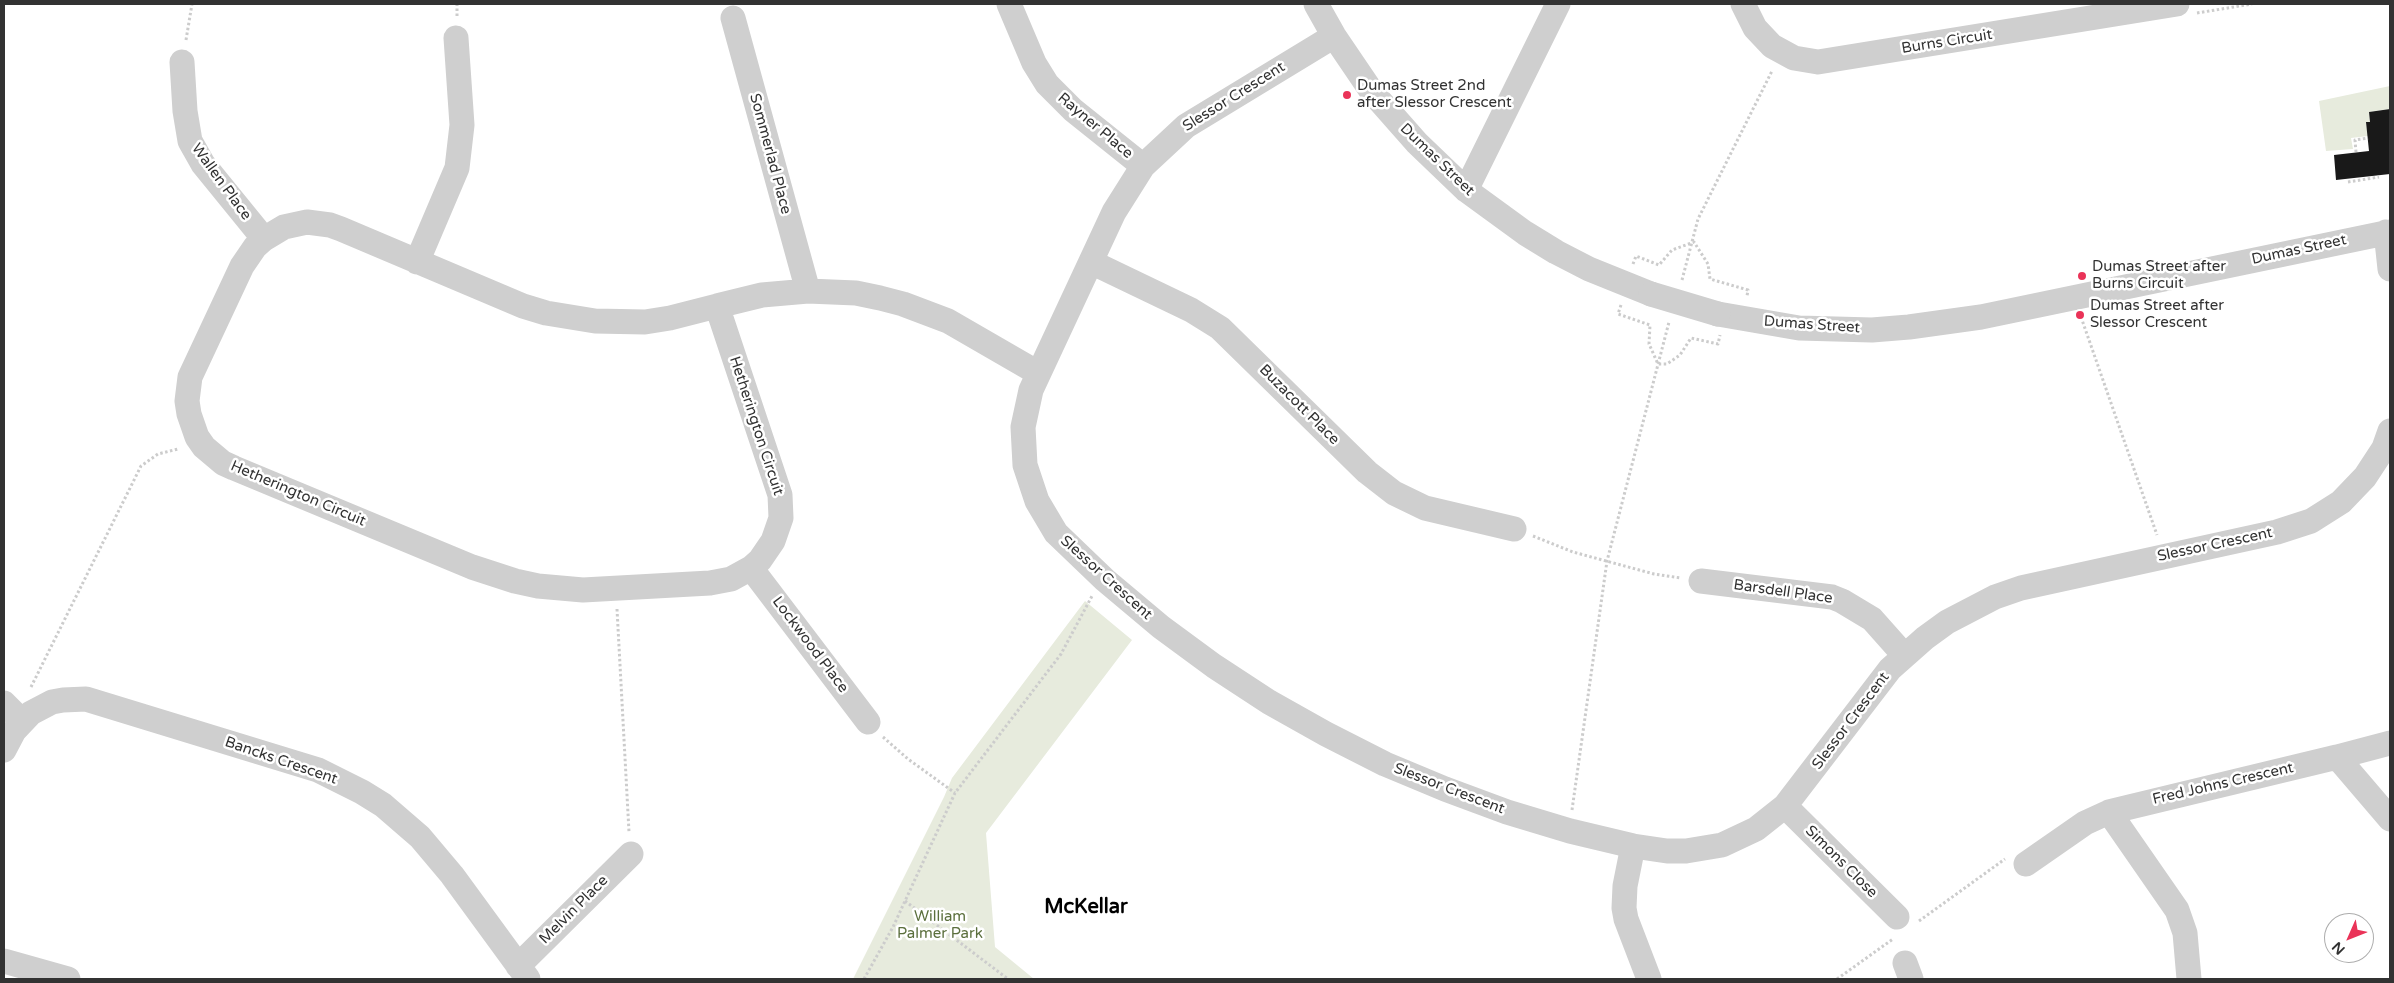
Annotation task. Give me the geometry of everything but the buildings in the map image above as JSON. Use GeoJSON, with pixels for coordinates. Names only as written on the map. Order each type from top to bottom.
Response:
{"type":"FeatureCollection","features":[{"type":"Feature","properties":{"kind":"street","name":"Rayner Place"},"geometry":{"type":"LineString","coordinates":[[1009,4],[1034,63],[1048,84],[1073,110],[1143,166]]}},
{"type":"Feature","properties":{"kind":"street","name":"Dumas Street"},"geometry":{"type":"LineString","coordinates":[[1316,4],[1334,36],[1372,92],[1440,167],[1466,190],[1518,228],[1556,252],[1597,272],[1719,323],[1872,330],[1909,328],[1982,317],[2388,232]]}},
{"type":"Feature","properties":{"kind":"street"},"geometry":{"type":"LineString","coordinates":[[1466,190],[1558,4]]}},
{"type":"Feature","properties":{"kind":"street","name":"Burns Circuit"},"geometry":{"type":"LineString","coordinates":[[1742,4],[1755,28],[1772,46],[1794,58],[1818,62],[2177,4]]}},
{"type":"Feature","properties":{"kind":"street","name":"Sommerlad Place"},"geometry":{"type":"LineString","coordinates":[[733,18],[808,290]]}},
{"type":"Feature","properties":{"kind":"street","name":"Slessor Crescent"},"geometry":{"type":"LineString","coordinates":[[1334,36],[1186,126],[1143,166],[1123,196],[1038,373],[1026,409],[1023,428],[1024,456],[1030,483],[1037,501],[1056,533],[1105,580],[1161,627],[1214,666],[1269,702],[1334,739],[1402,771],[1506,812],[1633,846],[1667,851],[1686,851],[1722,845],[1756,829],[1786,806],[1864,700],[1904,655],[1947,622],[1995,597],[2047,582],[2277,532],[2311,521],[2341,502],[2365,477],[2383,466],[2390,431]]}},
{"type":"Feature","properties":{"kind":"street"},"geometry":{"type":"LineString","coordinates":[[418,262],[457,168],[462,125],[456,38]]}},
{"type":"Feature","properties":{"kind":"street","name":"Wallen Place"},"geometry":{"type":"LineString","coordinates":[[182,62],[185,111],[190,141],[203,164],[264,239]]}},
{"type":"Feature","properties":{"kind":"street","name":"Hetherington Circuit"},"geometry":{"type":"LineString","coordinates":[[718,306],[780,495],[778,530],[768,551],[751,568],[732,579],[710,583],[583,590],[538,586],[515,581],[472,567],[234,468],[213,456],[200,440],[188,414],[187,401],[190,377],[242,266],[255,247],[264,239],[284,227],[307,222],[330,225],[523,306],[571,318],[612,322],[645,322],[670,318],[718,306],[762,295],[808,290],[856,293],[903,304],[925,312],[962,329],[1038,373]]}},
{"type":"Feature","properties":{"kind":"street"},"geometry":{"type":"LineString","coordinates":[[2388,232],[2390,269]]}},
{"type":"Feature","properties":{"kind":"street","name":"Buzacott Place"},"geometry":{"type":"LineString","coordinates":[[1091,262],[1191,310],[1220,328],[1367,472],[1394,493],[1425,508],[1514,528]]}},
{"type":"Feature","properties":{"kind":"street","name":"Lockwood Place"},"geometry":{"type":"LineString","coordinates":[[751,568],[868,722]]}},
{"type":"Feature","properties":{"kind":"street","name":"Barsdell Place"},"geometry":{"type":"LineString","coordinates":[[1701,581],[1832,597],[1872,619],[1904,655]]}},
{"type":"Feature","properties":{"kind":"street","name":"Bancks Crescent"},"geometry":{"type":"LineString","coordinates":[[4,750],[14,731],[31,713],[52,702],[86,699],[295,762],[340,780],[383,805],[420,837],[452,875],[523,972]]}},
{"type":"Feature","properties":{"kind":"street"},"geometry":{"type":"LineString","coordinates":[[4,703],[22,721]]}},
{"type":"Feature","properties":{"kind":"street","name":"Fred Johns Crescent"},"geometry":{"type":"LineString","coordinates":[[2017,860],[2109,812],[2390,743]]}},
{"type":"Feature","properties":{"kind":"street"},"geometry":{"type":"LineString","coordinates":[[2337,757],[2390,819]]}},
{"type":"Feature","properties":{"kind":"street","name":"Simons Close"},"geometry":{"type":"LineString","coordinates":[[1786,806],[1904,925]]}},
{"type":"Feature","properties":{"kind":"street"},"geometry":{"type":"LineString","coordinates":[[2109,812],[2177,910],[2185,933],[2189,979]]}},
{"type":"Feature","properties":{"kind":"street"},"geometry":{"type":"LineString","coordinates":[[1633,846],[1625,886],[1624,908],[1626,919],[1649,979]]}},
{"type":"Feature","properties":{"kind":"street","name":"Melvin Place"},"geometry":{"type":"LineString","coordinates":[[523,972],[631,854]]}},
{"type":"Feature","properties":{"kind":"street"},"geometry":{"type":"LineString","coordinates":[[4,961],[68,979]]}},
{"type":"Feature","properties":{"kind":"path"},"geometry":{"type":"LineString","coordinates":[[182,62],[192,4]]}},
{"type":"Feature","properties":{"kind":"path"},"geometry":{"type":"LineString","coordinates":[[2356,152],[2355,140],[2368,138]]}},
{"type":"Feature","properties":{"kind":"path"},"geometry":{"type":"LineString","coordinates":[[2348,182],[2379,177]]}},
{"type":"Feature","properties":{"kind":"path"},"geometry":{"type":"LineString","coordinates":[[1632,267],[1636,256],[1659,265],[1672,250],[1694,242],[1708,264],[1710,279],[1748,290],[1746,302]]}},
{"type":"Feature","properties":{"kind":"path"},"geometry":{"type":"LineString","coordinates":[[1622,302],[1618,314],[1650,325],[1649,344],[1658,364],[1667,364],[1680,355],[1691,338],[1718,344],[1719,323]]}},
{"type":"Feature","properties":{"kind":"path"},"geometry":{"type":"LineString","coordinates":[[2080,315],[2164,556]]}},
{"type":"Feature","properties":{"kind":"path"},"geometry":{"type":"LineString","coordinates":[[29,692],[141,466],[158,454],[190,446],[200,440]]}},
{"type":"Feature","properties":{"kind":"path"},"geometry":{"type":"LineString","coordinates":[[1514,528],[1573,552],[1654,574],[1701,581]]}},
{"type":"Feature","properties":{"kind":"path"},"geometry":{"type":"LineString","coordinates":[[864,979],[905,901],[955,793],[1061,654],[1095,590],[1105,580]]}},
{"type":"Feature","properties":{"kind":"path"},"geometry":{"type":"LineString","coordinates":[[616,588],[631,854]]}},
{"type":"Feature","properties":{"kind":"path"},"geometry":{"type":"LineString","coordinates":[[868,722],[908,759],[955,793]]}},
{"type":"Feature","properties":{"kind":"path"},"geometry":{"type":"LineString","coordinates":[[1837,979],[1904,925],[2017,860]]}},
{"type":"Feature","properties":{"kind":"path"},"geometry":{"type":"LineString","coordinates":[[905,901],[1008,979]]}},
{"type":"Feature","properties":{"kind":"green space"},"geometry":{"type":"Polygon","coordinates":[[[2390,86],[2390,109],[2369,112],[2370,122],[2366,123],[2368,136],[2351,138],[2353,149],[2326,151],[2319,101],[2390,86]]]}},
{"type":"Feature","properties":{"kind":"green space","name":"William Palmer Park"},"geometry":{"type":"Polygon","coordinates":[[[1085,601],[1132,640],[986,833],[995,947],[1034,979],[853,979],[952,778],[1085,601]]]}},
{"type":"Feature","properties":{"kind":"place","name":"Dumas Street 2nd after Slessor Crescent"},"geometry":{"type":"Point","coordinates":[1347,95]}},
{"type":"Feature","properties":{"kind":"place","name":"Dumas Street after Burns Circuit"},"geometry":{"type":"Point","coordinates":[2082,276]}},
{"type":"Feature","properties":{"kind":"place","name":"Dumas Street after Slessor Crescent"},"geometry":{"type":"Point","coordinates":[2080,315]}},
{"type":"Feature","properties":{"kind":"district","name":"McKellar"},"geometry":{"type":"Point","coordinates":[1086,908]}}]}
